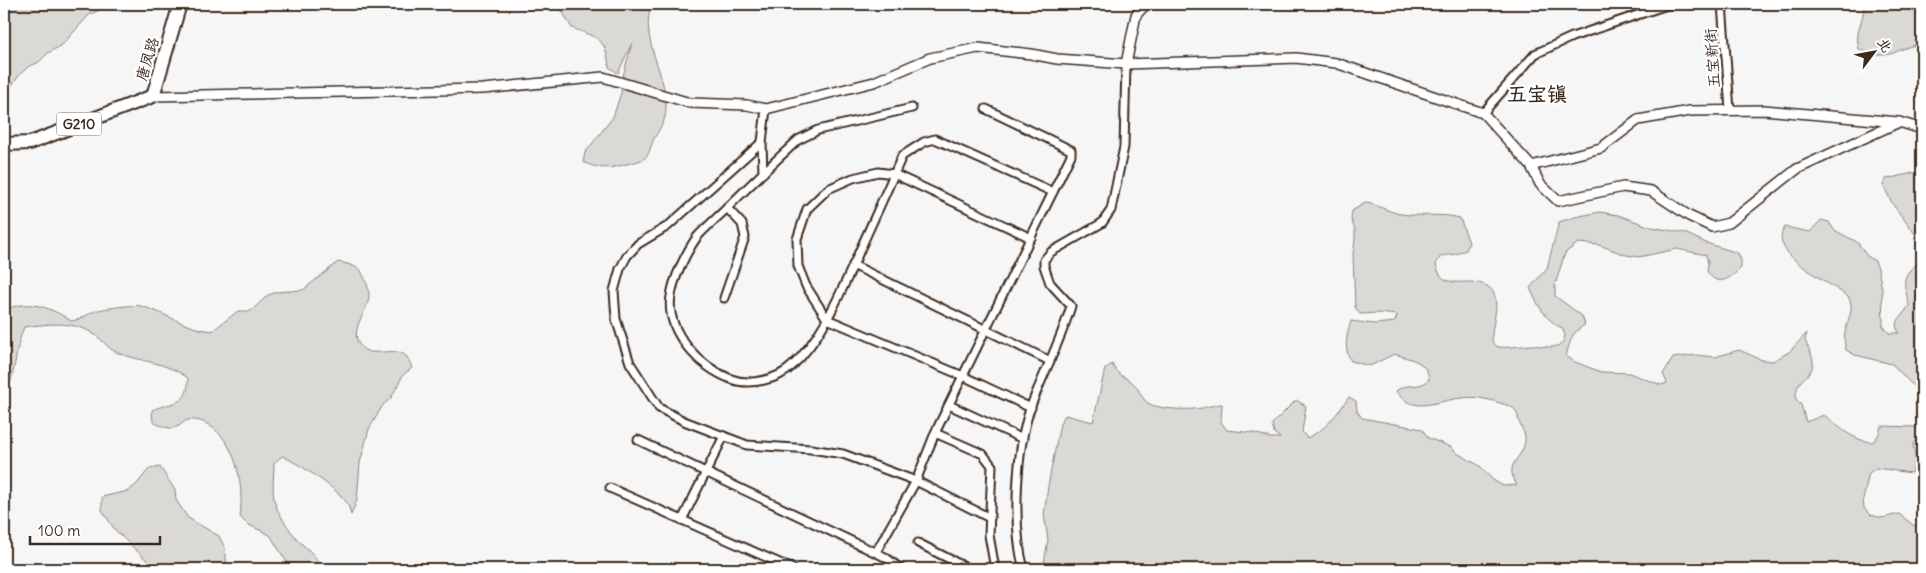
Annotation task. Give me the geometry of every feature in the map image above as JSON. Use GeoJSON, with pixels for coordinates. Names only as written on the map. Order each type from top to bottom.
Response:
{"type":"FeatureCollection","features":[{"type":"Feature","properties":{"kind":"highway","name":"唐凤路"},"geometry":{"type":"LineString","coordinates":[[153,96],[180,4]]}},
{"type":"Feature","properties":{"kind":"highway","name":"G210"},"geometry":{"type":"LineString","coordinates":[[4,144],[30,143],[153,96]]}},
{"type":"Feature","properties":{"kind":"street"},"geometry":{"type":"LineString","coordinates":[[1024,569],[1017,538],[1020,452],[1031,408],[1065,325],[1070,306],[1050,283],[1044,266],[1044,260],[1051,252],[1102,223],[1111,210],[1124,148],[1126,64],[1136,15],[1146,4]]}},
{"type":"Feature","properties":{"kind":"street"},"geometry":{"type":"LineString","coordinates":[[1484,113],[1535,54],[1572,37],[1670,4]]}},
{"type":"Feature","properties":{"kind":"street","name":"五宝新街"},"geometry":{"type":"LineString","coordinates":[[1722,4],[1730,110]]}},
{"type":"Feature","properties":{"kind":"street"},"geometry":{"type":"LineString","coordinates":[[153,96],[482,89],[603,76],[690,103],[747,105],[766,109],[874,82],[930,58],[978,48],[1057,59],[1126,64],[1296,58],[1336,64],[1484,113],[1531,166],[1540,184],[1558,201],[1623,187],[1650,191],[1689,216],[1712,227],[1729,223],[1797,169],[1899,122]]}},
{"type":"Feature","properties":{"kind":"street"},"geometry":{"type":"LineString","coordinates":[[912,108],[818,130],[798,140],[697,238],[677,274],[670,297],[677,332],[689,348],[706,365],[732,379],[748,381],[761,380],[778,375],[791,368],[806,351],[827,319],[902,156],[924,142],[935,139],[1053,192]]}},
{"type":"Feature","properties":{"kind":"street"},"geometry":{"type":"LineString","coordinates":[[763,173],[762,142],[766,109]]}},
{"type":"Feature","properties":{"kind":"street"},"geometry":{"type":"LineString","coordinates":[[876,552],[916,482],[935,433],[1071,155],[1071,150],[986,109]]}},
{"type":"Feature","properties":{"kind":"street"},"geometry":{"type":"LineString","coordinates":[[1531,166],[1601,148],[1638,120],[1690,110],[1764,110],[1899,122],[1922,129]]}},
{"type":"Feature","properties":{"kind":"street"},"geometry":{"type":"LineString","coordinates":[[762,142],[668,226],[638,244],[627,256],[620,269],[614,291],[616,319],[630,363],[659,408],[684,421],[748,445],[811,449],[842,454],[916,482],[990,518]]}},
{"type":"Feature","properties":{"kind":"street"},"geometry":{"type":"LineString","coordinates":[[1031,238],[894,174],[878,172],[853,178],[828,189],[807,209],[797,239],[798,266],[806,286],[827,319],[963,376],[1031,408]]}},
{"type":"Feature","properties":{"kind":"street"},"geometry":{"type":"LineString","coordinates":[[724,298],[745,237],[742,224],[727,208]]}},
{"type":"Feature","properties":{"kind":"street"},"geometry":{"type":"LineString","coordinates":[[853,265],[1050,361]]}},
{"type":"Feature","properties":{"kind":"street"},"geometry":{"type":"LineString","coordinates":[[949,405],[1023,439]]}},
{"type":"Feature","properties":{"kind":"street"},"geometry":{"type":"LineString","coordinates":[[935,433],[983,454],[992,466],[990,535],[994,569]]}},
{"type":"Feature","properties":{"kind":"street"},"geometry":{"type":"LineString","coordinates":[[682,520],[724,436]]}},
{"type":"Feature","properties":{"kind":"street"},"geometry":{"type":"LineString","coordinates":[[638,440],[876,552],[899,569]]}},
{"type":"Feature","properties":{"kind":"street"},"geometry":{"type":"LineString","coordinates":[[610,488],[793,569]]}},
{"type":"Feature","properties":{"kind":"street"},"geometry":{"type":"LineString","coordinates":[[918,542],[969,569]]}},
{"type":"Feature","properties":{"kind":"shaded area"},"geometry":{"type":"Polygon","coordinates":[[[4,4],[112,4],[89,15],[62,45],[48,53],[39,62],[28,67],[12,85],[4,84],[4,4]]]}},
{"type":"Feature","properties":{"kind":"shaded area"},"geometry":{"type":"Polygon","coordinates":[[[378,4],[431,4],[419,7],[404,7],[378,4]]]}},
{"type":"Feature","properties":{"kind":"shaded area"},"geometry":{"type":"Polygon","coordinates":[[[558,4],[652,4],[649,30],[663,83],[666,114],[648,154],[637,162],[607,168],[596,167],[583,162],[585,153],[613,117],[621,93],[623,76],[632,43],[618,73],[609,67],[608,57],[603,44],[594,37],[572,28],[558,4]]]}},
{"type":"Feature","properties":{"kind":"shaded area"},"geometry":{"type":"Polygon","coordinates":[[[1864,4],[1922,4],[1922,45],[1911,46],[1888,55],[1874,54],[1859,49],[1858,32],[1863,16],[1864,4]]]}},
{"type":"Feature","properties":{"kind":"shaded area"},"geometry":{"type":"Polygon","coordinates":[[[1922,171],[1922,243],[1893,205],[1883,185],[1886,179],[1922,171]]]}},
{"type":"Feature","properties":{"kind":"shaded area"},"geometry":{"type":"Polygon","coordinates":[[[1365,203],[1401,214],[1460,218],[1469,243],[1466,250],[1456,254],[1441,256],[1436,264],[1439,273],[1444,279],[1457,282],[1480,283],[1487,286],[1493,292],[1496,310],[1492,338],[1494,344],[1499,347],[1530,345],[1555,347],[1563,343],[1565,335],[1562,328],[1551,321],[1539,306],[1530,288],[1547,268],[1559,222],[1600,212],[1618,215],[1651,227],[1685,233],[1706,243],[1738,253],[1741,260],[1741,268],[1732,276],[1719,280],[1711,276],[1707,271],[1706,255],[1677,249],[1639,257],[1626,255],[1599,245],[1578,243],[1565,253],[1555,285],[1555,296],[1582,316],[1585,325],[1574,334],[1566,356],[1575,362],[1601,372],[1629,373],[1661,385],[1667,383],[1663,374],[1673,358],[1696,355],[1715,357],[1739,350],[1762,360],[1773,361],[1789,352],[1807,333],[1805,340],[1813,364],[1812,369],[1800,382],[1796,392],[1796,399],[1801,405],[1806,422],[1824,415],[1852,436],[1873,442],[1879,434],[1881,426],[1917,427],[1922,425],[1922,436],[1913,443],[1916,462],[1911,473],[1876,468],[1869,473],[1863,500],[1864,508],[1871,515],[1882,518],[1899,514],[1913,525],[1922,528],[1922,569],[1043,569],[1048,540],[1044,515],[1060,424],[1065,415],[1093,422],[1105,369],[1112,364],[1120,375],[1134,384],[1148,403],[1160,407],[1185,409],[1222,404],[1221,422],[1227,430],[1254,433],[1271,438],[1280,438],[1274,433],[1272,424],[1296,400],[1306,406],[1302,432],[1307,438],[1320,431],[1349,397],[1356,401],[1357,411],[1362,418],[1422,429],[1428,438],[1451,447],[1457,453],[1480,466],[1493,480],[1503,486],[1517,485],[1512,470],[1525,444],[1525,436],[1517,412],[1513,408],[1491,400],[1471,397],[1426,405],[1410,403],[1402,399],[1396,391],[1405,386],[1421,385],[1429,380],[1428,374],[1422,365],[1412,359],[1394,354],[1370,366],[1351,361],[1346,346],[1351,321],[1374,324],[1395,322],[1397,315],[1360,314],[1355,307],[1353,254],[1355,230],[1351,219],[1352,211],[1365,203]]]}},
{"type":"Feature","properties":{"kind":"shaded area"},"geometry":{"type":"Polygon","coordinates":[[[1821,220],[1829,222],[1834,230],[1857,242],[1867,256],[1875,261],[1882,289],[1883,326],[1889,333],[1899,333],[1896,326],[1909,306],[1905,278],[1910,270],[1922,259],[1922,406],[1920,393],[1892,364],[1855,355],[1846,350],[1844,342],[1851,310],[1849,298],[1811,273],[1792,258],[1786,250],[1781,238],[1785,227],[1810,232],[1821,220]]]}},
{"type":"Feature","properties":{"kind":"shaded area"},"geometry":{"type":"Polygon","coordinates":[[[338,262],[360,269],[368,288],[368,301],[358,324],[356,336],[362,348],[374,352],[402,353],[407,357],[412,368],[403,375],[391,398],[383,405],[369,429],[360,463],[357,500],[351,515],[347,503],[342,497],[298,464],[282,456],[274,463],[273,490],[276,506],[292,532],[316,558],[319,569],[291,569],[270,535],[247,524],[240,517],[241,491],[236,465],[232,452],[217,432],[205,423],[195,420],[188,420],[172,428],[153,422],[152,410],[178,402],[186,394],[188,378],[180,373],[162,365],[116,352],[95,335],[79,327],[61,324],[24,327],[18,345],[11,380],[4,396],[4,311],[12,307],[30,305],[47,308],[71,321],[98,310],[137,306],[202,330],[212,331],[238,311],[251,311],[268,295],[277,292],[303,290],[338,262]]]}},
{"type":"Feature","properties":{"kind":"shaded area"},"geometry":{"type":"Polygon","coordinates":[[[160,467],[175,490],[176,500],[188,518],[219,536],[225,548],[227,569],[156,569],[115,530],[102,510],[102,497],[128,491],[136,485],[149,469],[160,467]]]}},
{"type":"Feature","properties":{"kind":"district","name":"五宝镇"},"geometry":{"type":"Point","coordinates":[1537,93]}}]}
